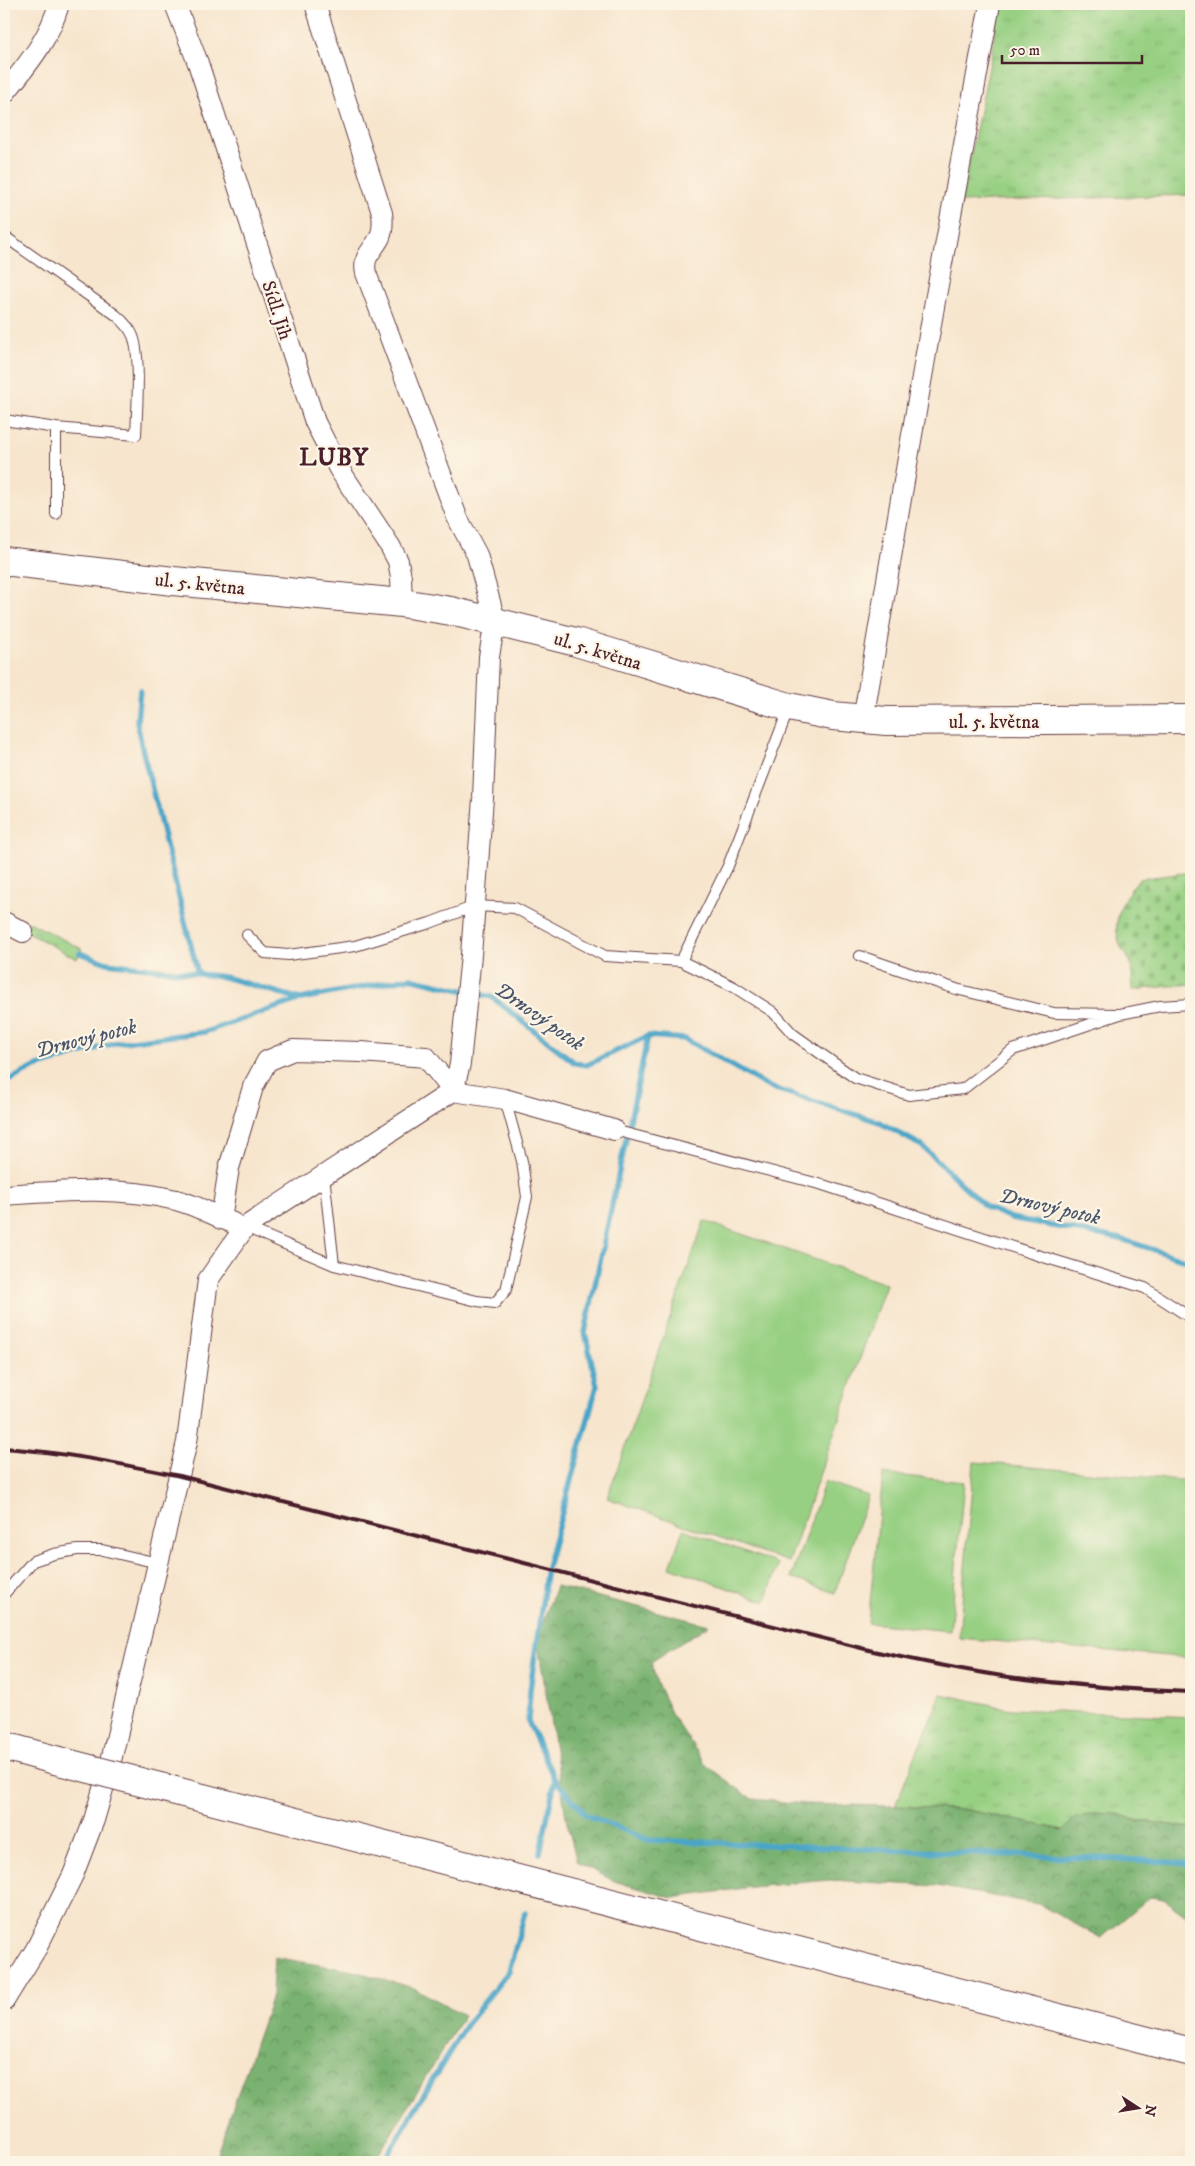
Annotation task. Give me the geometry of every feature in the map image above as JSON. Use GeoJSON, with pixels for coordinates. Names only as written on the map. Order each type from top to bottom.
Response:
{"type":"FeatureCollection","features":[{"type":"Feature","properties":{"kind":"main road","name":"ul. 5. května"},"geometry":{"type":"LineString","coordinates":[[4,561],[174,581],[402,603],[494,620],[576,642],[789,707],[863,720],[1191,719]]}},
{"type":"Feature","properties":{"kind":"main road"},"geometry":{"type":"LineString","coordinates":[[4,1746],[1191,2052]]}},
{"type":"Feature","properties":{"kind":"street"},"geometry":{"type":"LineString","coordinates":[[4,94],[37,53],[47,37],[59,4]]}},
{"type":"Feature","properties":{"kind":"street","name":"Sídl. Jih"},"geometry":{"type":"LineString","coordinates":[[176,4],[198,63],[315,422],[329,453],[398,561],[402,603]]}},
{"type":"Feature","properties":{"kind":"street"},"geometry":{"type":"LineString","coordinates":[[315,4],[382,213],[380,237],[367,254],[365,261],[366,273],[457,517],[477,555],[494,620],[489,656],[483,798],[471,955],[460,1064],[453,1091]]}},
{"type":"Feature","properties":{"kind":"street"},"geometry":{"type":"LineString","coordinates":[[863,720],[935,301],[990,4]]}},
{"type":"Feature","properties":{"kind":"street"},"geometry":{"type":"LineString","coordinates":[[4,922],[24,932]]}},
{"type":"Feature","properties":{"kind":"street"},"geometry":{"type":"LineString","coordinates":[[221,1219],[229,1168],[253,1087],[267,1061],[292,1050],[361,1052],[426,1057],[453,1091]]}},
{"type":"Feature","properties":{"kind":"street"},"geometry":{"type":"LineString","coordinates":[[4,2001],[56,1912],[84,1847],[110,1765],[187,1442],[208,1280],[245,1227],[453,1091],[505,1098],[614,1130]]}},
{"type":"Feature","properties":{"kind":"street"},"geometry":{"type":"LineString","coordinates":[[4,1196],[70,1190],[126,1191],[178,1200],[221,1219],[245,1227]]}},
{"type":"Feature","properties":{"kind":"lane"},"geometry":{"type":"LineString","coordinates":[[4,236],[116,315],[133,336],[137,357],[136,434],[56,428],[4,420]]}},
{"type":"Feature","properties":{"kind":"lane"},"geometry":{"type":"LineString","coordinates":[[56,428],[56,514]]}},
{"type":"Feature","properties":{"kind":"lane"},"geometry":{"type":"LineString","coordinates":[[681,961],[728,866],[789,707]]}},
{"type":"Feature","properties":{"kind":"lane"},"geometry":{"type":"LineString","coordinates":[[248,935],[264,953],[288,955],[355,946],[475,906],[515,908],[606,956],[681,961],[734,987],[773,1012],[793,1034],[855,1078],[909,1095],[962,1089],[1013,1050],[1120,1014],[1160,1006],[1191,1004]]}},
{"type":"Feature","properties":{"kind":"lane"},"geometry":{"type":"LineString","coordinates":[[860,956],[956,990],[1054,1013],[1120,1014]]}},
{"type":"Feature","properties":{"kind":"lane"},"geometry":{"type":"LineString","coordinates":[[245,1227],[334,1265],[477,1301],[495,1303],[506,1290],[527,1198],[522,1161],[505,1098]]}},
{"type":"Feature","properties":{"kind":"lane"},"geometry":{"type":"LineString","coordinates":[[614,1130],[823,1185],[1145,1288],[1191,1318]]}},
{"type":"Feature","properties":{"kind":"lane"},"geometry":{"type":"LineString","coordinates":[[324,1174],[334,1265]]}},
{"type":"Feature","properties":{"kind":"lane"},"geometry":{"type":"LineString","coordinates":[[4,1594],[33,1561],[54,1554],[77,1550],[102,1550],[158,1563]]}},
{"type":"Feature","properties":{"kind":"green space"},"geometry":{"type":"Polygon","coordinates":[[[998,4],[1191,4],[1191,195],[961,202],[992,53],[998,4]]]}},
{"type":"Feature","properties":{"kind":"green space"},"geometry":{"type":"Polygon","coordinates":[[[1191,872],[1191,984],[1132,990],[1131,963],[1122,949],[1117,930],[1119,912],[1127,895],[1139,879],[1191,872]]]}},
{"type":"Feature","properties":{"kind":"green space"},"geometry":{"type":"Polygon","coordinates":[[[29,922],[82,949],[77,959],[25,931],[29,922]]]}},
{"type":"Feature","properties":{"kind":"green space"},"geometry":{"type":"Polygon","coordinates":[[[704,1221],[886,1284],[789,1562],[607,1498],[704,1221]]]}},
{"type":"Feature","properties":{"kind":"green space"},"geometry":{"type":"Polygon","coordinates":[[[974,1462],[1191,1481],[1191,1658],[959,1638],[974,1462]]]}},
{"type":"Feature","properties":{"kind":"green space"},"geometry":{"type":"Polygon","coordinates":[[[883,1474],[964,1482],[950,1631],[868,1623],[883,1474]]]}},
{"type":"Feature","properties":{"kind":"green space"},"geometry":{"type":"Polygon","coordinates":[[[825,1481],[868,1496],[835,1593],[791,1578],[825,1481]]]}},
{"type":"Feature","properties":{"kind":"green space"},"geometry":{"type":"Polygon","coordinates":[[[683,1529],[779,1564],[765,1602],[670,1567],[683,1529]]]}},
{"type":"Feature","properties":{"kind":"green space"},"geometry":{"type":"Polygon","coordinates":[[[556,1586],[709,1625],[651,1662],[657,1683],[673,1717],[707,1766],[752,1799],[805,1804],[967,1810],[1063,1830],[1075,1818],[1096,1813],[1118,1814],[1135,1820],[1191,1828],[1191,1916],[1187,1916],[1164,1899],[1150,1897],[1101,1938],[1038,1904],[937,1886],[829,1880],[752,1887],[672,1898],[614,1881],[577,1862],[567,1823],[537,1638],[556,1586]]]}},
{"type":"Feature","properties":{"kind":"green space"},"geometry":{"type":"Polygon","coordinates":[[[941,1694],[1011,1709],[1191,1717],[1191,1828],[1135,1820],[1118,1814],[1075,1818],[1063,1830],[967,1810],[895,1806],[941,1694]]]}},
{"type":"Feature","properties":{"kind":"green space"},"geometry":{"type":"Polygon","coordinates":[[[274,1957],[354,1971],[414,1988],[464,2015],[374,2162],[214,2162],[272,1996],[274,1957]]]}},
{"type":"Feature","properties":{"kind":"waterway"},"geometry":{"type":"LineString","coordinates":[[140,690],[137,722],[143,752],[198,974]]}},
{"type":"Feature","properties":{"kind":"waterway"},"geometry":{"type":"LineString","coordinates":[[80,953],[107,963],[224,977],[300,999]]}},
{"type":"Feature","properties":{"kind":"waterway","name":"Drnový potok"},"geometry":{"type":"LineString","coordinates":[[4,1083],[35,1067],[115,1043],[205,1032],[301,999],[410,978],[492,997],[575,1063],[587,1065],[648,1036],[685,1039],[769,1087],[879,1122],[922,1146],[987,1208],[1011,1218],[1121,1239],[1191,1262]]}},
{"type":"Feature","properties":{"kind":"waterway"},"geometry":{"type":"LineString","coordinates":[[648,1036],[585,1332],[597,1386],[547,1567],[530,1690],[528,1721],[555,1780],[586,1815],[648,1840],[1138,1860],[1191,1864]]}},
{"type":"Feature","properties":{"kind":"waterway"},"geometry":{"type":"LineString","coordinates":[[540,1853],[555,1780]]}},
{"type":"Feature","properties":{"kind":"waterway"},"geometry":{"type":"LineString","coordinates":[[383,2162],[466,2025],[509,1971],[525,1913]]}},
{"type":"Feature","properties":{"kind":"railway"},"geometry":{"type":"LineString","coordinates":[[4,1448],[70,1455],[180,1476],[873,1651],[924,1662],[1009,1677],[1122,1688],[1191,1692]]}},
{"type":"Feature","properties":{"kind":"district","name":"LUBY"},"geometry":{"type":"Point","coordinates":[334,457]}}]}
